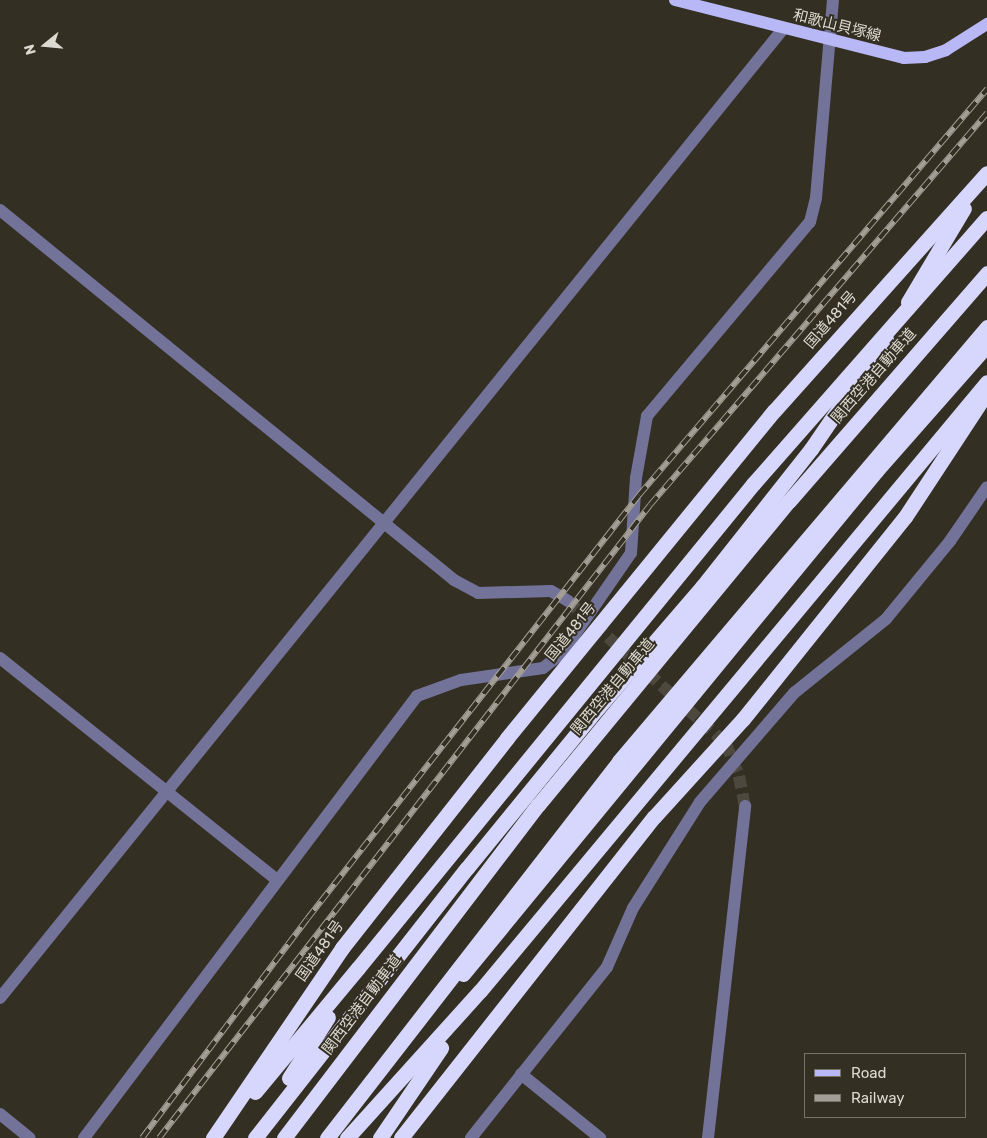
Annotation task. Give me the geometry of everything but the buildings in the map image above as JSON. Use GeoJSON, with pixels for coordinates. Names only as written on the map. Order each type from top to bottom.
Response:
{"type":"FeatureCollection","features":[{"type":"Feature","properties":{"kind":"highway","name":"国道481号"},"geometry":{"type":"LineString","coordinates":[[215,1138],[342,948],[501,746],[774,411],[984,176]]}},
{"type":"Feature","properties":{"kind":"highway"},"geometry":{"type":"LineString","coordinates":[[255,1138],[467,868],[590,717],[702,587],[811,449],[871,364],[984,176]]}},
{"type":"Feature","properties":{"kind":"highway"},"geometry":{"type":"LineString","coordinates":[[215,1138],[358,968],[753,484],[987,218]]}},
{"type":"Feature","properties":{"kind":"highway","name":"関西空港自動車道"},"geometry":{"type":"LineString","coordinates":[[284,1138],[538,805],[789,501],[987,273]]}},
{"type":"Feature","properties":{"kind":"highway"},"geometry":{"type":"LineString","coordinates":[[326,1138],[619,760],[987,327]]}},
{"type":"Feature","properties":{"kind":"highway"},"geometry":{"type":"LineString","coordinates":[[336,1138],[446,994],[727,651],[876,471],[987,346]]}},
{"type":"Feature","properties":{"kind":"highway"},"geometry":{"type":"LineString","coordinates":[[348,1138],[480,991],[987,382]]}},
{"type":"Feature","properties":{"kind":"highway"},"geometry":{"type":"LineString","coordinates":[[401,1138],[654,818],[743,719],[905,518],[987,392]]}},
{"type":"Feature","properties":{"kind":"highway"},"geometry":{"type":"LineString","coordinates":[[250,1138],[358,968]]}},
{"type":"Feature","properties":{"kind":"highway"},"geometry":{"type":"LineString","coordinates":[[380,1138],[480,991]]}},
{"type":"Feature","properties":{"kind":"main road","name":"和歌山貝塚線"},"geometry":{"type":"LineString","coordinates":[[674,0],[828,41],[904,58],[925,57],[946,50],[987,24]]}},
{"type":"Feature","properties":{"kind":"street"},"geometry":{"type":"LineString","coordinates":[[84,1138],[417,696],[461,680],[543,668],[562,653],[631,553],[636,478],[646,416],[810,222],[816,198],[833,0]]}},
{"type":"Feature","properties":{"kind":"street"},"geometry":{"type":"LineString","coordinates":[[0,998],[783,29]]}},
{"type":"Feature","properties":{"kind":"street"},"geometry":{"type":"LineString","coordinates":[[0,210],[454,580],[478,593],[552,591],[568,601]]}},
{"type":"Feature","properties":{"kind":"street"},"geometry":{"type":"LineString","coordinates":[[470,1138],[607,967],[633,908],[700,802],[794,693],[886,619],[950,541],[987,487]]}},
{"type":"Feature","properties":{"kind":"street"},"geometry":{"type":"LineString","coordinates":[[0,658],[277,880]]}},
{"type":"Feature","properties":{"kind":"street"},"geometry":{"type":"LineString","coordinates":[[708,1138],[745,806]]}},
{"type":"Feature","properties":{"kind":"street"},"geometry":{"type":"LineString","coordinates":[[521,1074],[600,1138]]}},
{"type":"Feature","properties":{"kind":"street"},"geometry":{"type":"LineString","coordinates":[[0,1114],[30,1138]]}},
{"type":"Feature","properties":{"kind":"tunnel"},"geometry":{"type":"LineString","coordinates":[[568,601],[726,744],[739,776],[745,806]]}},
{"type":"Feature","properties":{"kind":"railway"},"geometry":{"type":"LineString","coordinates":[[142,1138],[307,919],[639,495],[987,89]]}},
{"type":"Feature","properties":{"kind":"railway"},"geometry":{"type":"LineString","coordinates":[[159,1138],[650,505],[987,113]]}}]}
